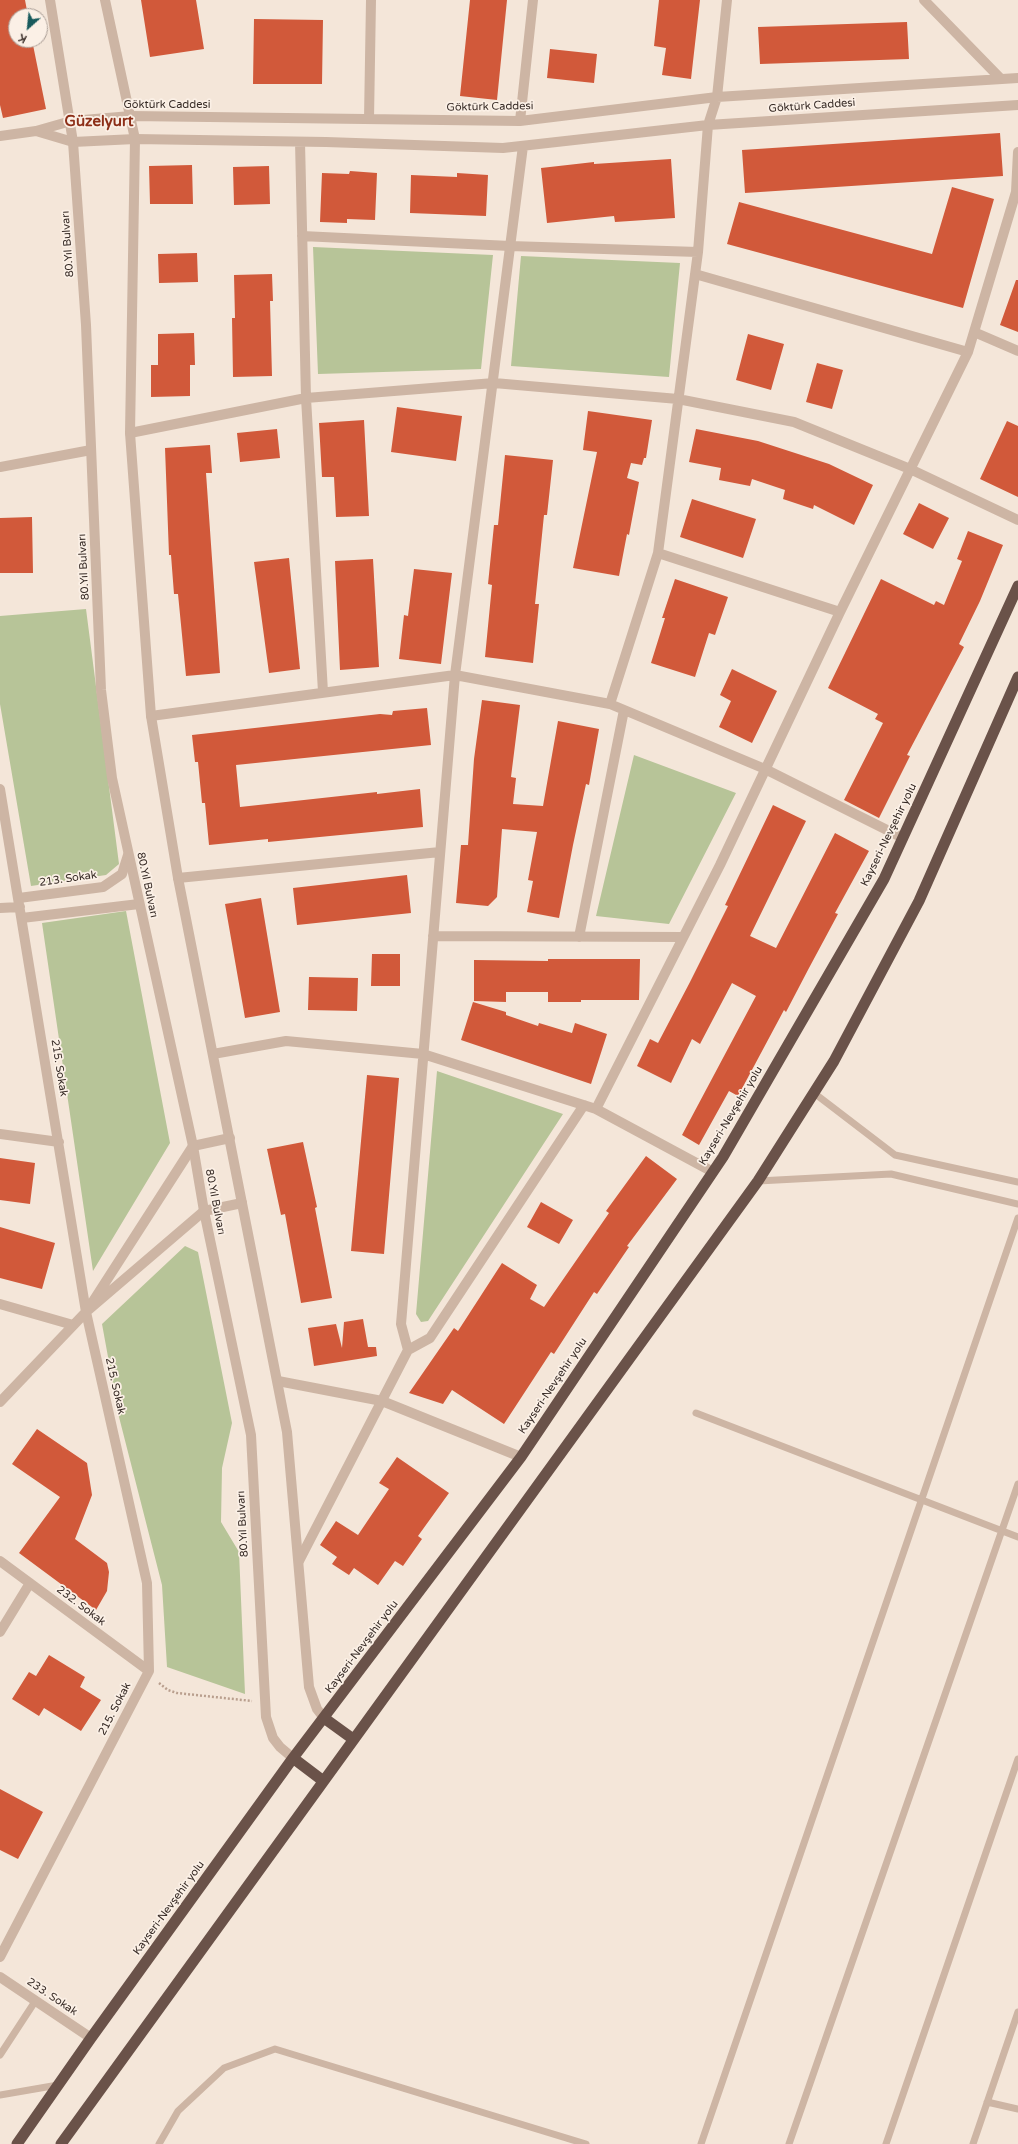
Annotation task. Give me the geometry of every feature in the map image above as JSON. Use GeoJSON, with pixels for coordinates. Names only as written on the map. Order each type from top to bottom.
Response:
{"type":"FeatureCollection","features":[{"type":"Feature","properties":{"kind":"highway","name":"Kayseri-Nevşehir yolu"},"geometry":{"type":"LineString","coordinates":[[17,2144],[91,2038],[293,1758],[521,1457],[712,1172],[724,1158],[884,879],[1018,586]]}},
{"type":"Feature","properties":{"kind":"highway"},"geometry":{"type":"LineString","coordinates":[[61,2144],[322,1780],[758,1182],[834,1062],[920,901],[1018,677]]}},
{"type":"Feature","properties":{"kind":"highway"},"geometry":{"type":"LineString","coordinates":[[324,1718],[353,1739]]}},
{"type":"Feature","properties":{"kind":"highway"},"geometry":{"type":"LineString","coordinates":[[293,1758],[322,1780]]}},
{"type":"Feature","properties":{"kind":"street","name":"80.Yıl Bulvarı"},"geometry":{"type":"LineString","coordinates":[[50,0],[71,121],[73,142],[86,325],[101,690],[112,778],[193,1146],[204,1212],[251,1435],[265,1703],[269,1728],[273,1738],[293,1758]]}},
{"type":"Feature","properties":{"kind":"street"},"geometry":{"type":"LineString","coordinates":[[105,0],[135,139],[130,433],[151,716],[178,878],[287,1432],[309,1686],[317,1709],[324,1718]]}},
{"type":"Feature","properties":{"kind":"street"},"geometry":{"type":"LineString","coordinates":[[369,119],[371,0]]}},
{"type":"Feature","properties":{"kind":"street"},"geometry":{"type":"LineString","coordinates":[[520,121],[533,0]]}},
{"type":"Feature","properties":{"kind":"street"},"geometry":{"type":"LineString","coordinates":[[610,704],[658,553],[698,252],[708,125],[717,97],[727,0]]}},
{"type":"Feature","properties":{"kind":"street"},"geometry":{"type":"LineString","coordinates":[[924,0],[1000,78]]}},
{"type":"Feature","properties":{"kind":"street","name":"Göktürk Caddesi"},"geometry":{"type":"LineString","coordinates":[[36,131],[71,121],[131,116],[520,121],[717,97],[1018,78]]}},
{"type":"Feature","properties":{"kind":"street","name":"Göktürk Caddesi"},"geometry":{"type":"LineString","coordinates":[[36,131],[73,142],[135,139],[503,148],[708,125],[1018,105]]}},
{"type":"Feature","properties":{"kind":"street"},"geometry":{"type":"LineString","coordinates":[[0,136],[36,131]]}},
{"type":"Feature","properties":{"kind":"street"},"geometry":{"type":"LineString","coordinates":[[300,142],[306,398],[323,692]]}},
{"type":"Feature","properties":{"kind":"street"},"geometry":{"type":"LineString","coordinates":[[408,1350],[401,1324],[455,675],[494,383],[523,146]]}},
{"type":"Feature","properties":{"kind":"street"},"geometry":{"type":"LineString","coordinates":[[596,1109],[766,769],[840,612],[968,352],[1016,192],[1018,152]]}},
{"type":"Feature","properties":{"kind":"street"},"geometry":{"type":"LineString","coordinates":[[302,236],[510,246],[698,252]]}},
{"type":"Feature","properties":{"kind":"street"},"geometry":{"type":"LineString","coordinates":[[695,274],[968,352]]}},
{"type":"Feature","properties":{"kind":"street"},"geometry":{"type":"LineString","coordinates":[[974,332],[1018,351]]}},
{"type":"Feature","properties":{"kind":"street"},"geometry":{"type":"LineString","coordinates":[[130,433],[306,398],[494,383],[678,400],[794,422],[910,469],[1018,520]]}},
{"type":"Feature","properties":{"kind":"street"},"geometry":{"type":"LineString","coordinates":[[0,467],[91,450]]}},
{"type":"Feature","properties":{"kind":"street"},"geometry":{"type":"LineString","coordinates":[[658,553],[840,612]]}},
{"type":"Feature","properties":{"kind":"street"},"geometry":{"type":"LineString","coordinates":[[151,716],[455,675],[610,704],[766,769],[903,838]]}},
{"type":"Feature","properties":{"kind":"street"},"geometry":{"type":"LineString","coordinates":[[579,937],[624,710]]}},
{"type":"Feature","properties":{"kind":"street","name":"215. Sokak"},"geometry":{"type":"LineString","coordinates":[[0,789],[20,903],[86,1312],[147,1583],[148,1671],[0,1957]]}},
{"type":"Feature","properties":{"kind":"street"},"geometry":{"type":"LineString","coordinates":[[178,878],[440,852]]}},
{"type":"Feature","properties":{"kind":"street","name":"213. Sokak"},"geometry":{"type":"LineString","coordinates":[[0,908],[103,887],[122,874],[128,855]]}},
{"type":"Feature","properties":{"kind":"street"},"geometry":{"type":"LineString","coordinates":[[22,918],[139,904]]}},
{"type":"Feature","properties":{"kind":"street"},"geometry":{"type":"LineString","coordinates":[[433,936],[683,937]]}},
{"type":"Feature","properties":{"kind":"street"},"geometry":{"type":"LineString","coordinates":[[212,1054],[286,1041],[423,1054],[596,1109],[712,1172]]}},
{"type":"Feature","properties":{"kind":"street"},"geometry":{"type":"LineString","coordinates":[[299,1561],[408,1350],[430,1338],[584,1105]]}},
{"type":"Feature","properties":{"kind":"street"},"geometry":{"type":"LineString","coordinates":[[0,1134],[58,1142]]}},
{"type":"Feature","properties":{"kind":"street"},"geometry":{"type":"LineString","coordinates":[[86,1312],[193,1146],[230,1138]]}},
{"type":"Feature","properties":{"kind":"street"},"geometry":{"type":"LineString","coordinates":[[0,1402],[86,1312],[204,1212],[242,1203]]}},
{"type":"Feature","properties":{"kind":"street"},"geometry":{"type":"LineString","coordinates":[[0,1304],[73,1325]]}},
{"type":"Feature","properties":{"kind":"street"},"geometry":{"type":"LineString","coordinates":[[278,1381],[382,1401],[521,1457]]}},
{"type":"Feature","properties":{"kind":"street","name":"232. Sokak"},"geometry":{"type":"LineString","coordinates":[[0,1561],[148,1671]]}},
{"type":"Feature","properties":{"kind":"street"},"geometry":{"type":"LineString","coordinates":[[0,1632],[30,1583]]}},
{"type":"Feature","properties":{"kind":"street","name":"233. Sokak"},"geometry":{"type":"LineString","coordinates":[[0,1976],[91,2038]]}},
{"type":"Feature","properties":{"kind":"lane"},"geometry":{"type":"LineString","coordinates":[[814,1093],[895,1155],[1018,1182]]}},
{"type":"Feature","properties":{"kind":"lane"},"geometry":{"type":"LineString","coordinates":[[758,1182],[891,1174],[1018,1204]]}},
{"type":"Feature","properties":{"kind":"lane"},"geometry":{"type":"LineString","coordinates":[[701,2144],[1018,1218]]}},
{"type":"Feature","properties":{"kind":"lane"},"geometry":{"type":"LineString","coordinates":[[696,1412],[1018,1537]]}},
{"type":"Feature","properties":{"kind":"lane"},"geometry":{"type":"LineString","coordinates":[[789,2144],[1018,1484]]}},
{"type":"Feature","properties":{"kind":"lane"},"geometry":{"type":"LineString","coordinates":[[886,2144],[1018,1759]]}},
{"type":"Feature","properties":{"kind":"lane"},"geometry":{"type":"LineString","coordinates":[[0,2055],[36,2000]]}},
{"type":"Feature","properties":{"kind":"lane"},"geometry":{"type":"LineString","coordinates":[[973,2144],[1018,2012]]}},
{"type":"Feature","properties":{"kind":"lane"},"geometry":{"type":"LineString","coordinates":[[159,2144],[178,2111],[224,2068],[275,2049],[586,2144]]}},
{"type":"Feature","properties":{"kind":"lane"},"geometry":{"type":"LineString","coordinates":[[0,2095],[58,2085]]}},
{"type":"Feature","properties":{"kind":"lane"},"geometry":{"type":"LineString","coordinates":[[987,2102],[1018,2108]]}},
{"type":"Feature","properties":{"kind":"path"},"geometry":{"type":"LineString","coordinates":[[148,1671],[160,1684],[177,1693],[265,1703]]}},
{"type":"Feature","properties":{"kind":"green space"},"geometry":{"type":"Polygon","coordinates":[[[313,247],[493,255],[481,369],[318,374],[313,247]]]}},
{"type":"Feature","properties":{"kind":"green space"},"geometry":{"type":"Polygon","coordinates":[[[521,256],[680,263],[669,377],[511,366],[521,256]]]}},
{"type":"Feature","properties":{"kind":"green space"},"geometry":{"type":"Polygon","coordinates":[[[86,609],[119,864],[106,875],[31,886],[0,704],[0,616],[86,609]]]}},
{"type":"Feature","properties":{"kind":"green space"},"geometry":{"type":"Polygon","coordinates":[[[634,755],[736,793],[669,924],[596,916],[634,755]]]}},
{"type":"Feature","properties":{"kind":"green space"},"geometry":{"type":"Polygon","coordinates":[[[126,911],[170,1143],[93,1271],[42,923],[126,911]]]}},
{"type":"Feature","properties":{"kind":"green space"},"geometry":{"type":"Polygon","coordinates":[[[437,1071],[563,1114],[428,1321],[421,1322],[416,1314],[437,1071]]]}},
{"type":"Feature","properties":{"kind":"green space"},"geometry":{"type":"Polygon","coordinates":[[[185,1246],[198,1252],[232,1423],[222,1468],[221,1522],[239,1552],[245,1694],[167,1667],[162,1585],[119,1417],[102,1324],[185,1246]]]}},
{"type":"Feature","properties":{"kind":"building"},"geometry":{"type":"Polygon","coordinates":[[[0,0],[25,0],[26,8],[8,8],[8,48],[34,48],[46,109],[3,118],[0,105],[0,0]]]}},
{"type":"Feature","properties":{"kind":"building"},"geometry":{"type":"Polygon","coordinates":[[[141,0],[196,0],[204,49],[150,57],[141,0]]]}},
{"type":"Feature","properties":{"kind":"building"},"geometry":{"type":"Polygon","coordinates":[[[470,0],[507,0],[497,100],[460,96],[470,0]]]}},
{"type":"Feature","properties":{"kind":"building"},"geometry":{"type":"Polygon","coordinates":[[[659,0],[700,0],[691,79],[662,75],[666,48],[654,46],[659,0]]]}},
{"type":"Feature","properties":{"kind":"building"},"geometry":{"type":"Polygon","coordinates":[[[254,19],[323,20],[322,84],[253,84],[254,19]]]}},
{"type":"Feature","properties":{"kind":"building"},"geometry":{"type":"Polygon","coordinates":[[[907,22],[909,59],[760,64],[758,27],[907,22]]]}},
{"type":"Feature","properties":{"kind":"building"},"geometry":{"type":"Polygon","coordinates":[[[550,49],[597,54],[594,83],[547,78],[550,49]]]}},
{"type":"Feature","properties":{"kind":"building"},"geometry":{"type":"Polygon","coordinates":[[[1000,133],[1003,176],[745,193],[742,150],[1000,133]]]}},
{"type":"Feature","properties":{"kind":"building"},"geometry":{"type":"Polygon","coordinates":[[[671,159],[675,218],[615,222],[614,216],[547,223],[541,168],[594,162],[594,164],[671,159]]]}},
{"type":"Feature","properties":{"kind":"building"},"geometry":{"type":"Polygon","coordinates":[[[192,165],[193,204],[150,204],[149,166],[192,165]]]}},
{"type":"Feature","properties":{"kind":"building"},"geometry":{"type":"Polygon","coordinates":[[[269,166],[270,204],[234,205],[233,167],[269,166]]]}},
{"type":"Feature","properties":{"kind":"building"},"geometry":{"type":"Polygon","coordinates":[[[350,171],[377,173],[375,220],[347,219],[347,223],[320,222],[322,173],[349,174],[350,171]]]}},
{"type":"Feature","properties":{"kind":"building"},"geometry":{"type":"Polygon","coordinates":[[[457,173],[488,175],[486,216],[410,213],[411,175],[457,177],[457,173]]]}},
{"type":"Feature","properties":{"kind":"building"},"geometry":{"type":"Polygon","coordinates":[[[952,187],[994,199],[963,308],[727,244],[739,202],[932,254],[952,187]]]}},
{"type":"Feature","properties":{"kind":"building"},"geometry":{"type":"Polygon","coordinates":[[[197,253],[198,282],[159,283],[158,254],[197,253]]]}},
{"type":"Feature","properties":{"kind":"building"},"geometry":{"type":"Polygon","coordinates":[[[272,274],[273,301],[270,301],[272,376],[233,377],[232,318],[235,318],[234,275],[272,274]]]}},
{"type":"Feature","properties":{"kind":"building"},"geometry":{"type":"Polygon","coordinates":[[[1016,280],[1018,280],[1018,332],[1000,325],[1016,280]]]}},
{"type":"Feature","properties":{"kind":"building"},"geometry":{"type":"Polygon","coordinates":[[[194,333],[195,365],[190,365],[190,396],[151,397],[151,365],[158,365],[158,334],[194,333]]]}},
{"type":"Feature","properties":{"kind":"building"},"geometry":{"type":"Polygon","coordinates":[[[748,334],[784,344],[771,390],[736,380],[748,334]]]}},
{"type":"Feature","properties":{"kind":"building"},"geometry":{"type":"Polygon","coordinates":[[[817,363],[843,370],[832,409],[806,402],[817,363]]]}},
{"type":"Feature","properties":{"kind":"building"},"geometry":{"type":"Polygon","coordinates":[[[397,407],[462,416],[456,461],[391,452],[397,407]]]}},
{"type":"Feature","properties":{"kind":"building"},"geometry":{"type":"Polygon","coordinates":[[[588,411],[652,420],[646,458],[644,458],[642,465],[631,463],[627,478],[639,482],[629,535],[627,534],[619,576],[573,568],[597,452],[583,450],[588,411]]]}},
{"type":"Feature","properties":{"kind":"building"},"geometry":{"type":"Polygon","coordinates":[[[364,420],[369,516],[336,517],[334,477],[322,477],[319,423],[364,420]]]}},
{"type":"Feature","properties":{"kind":"building"},"geometry":{"type":"Polygon","coordinates":[[[1007,421],[1018,426],[1018,497],[980,479],[1007,421]]]}},
{"type":"Feature","properties":{"kind":"building"},"geometry":{"type":"Polygon","coordinates":[[[277,429],[280,458],[240,462],[237,433],[277,429]]]}},
{"type":"Feature","properties":{"kind":"building"},"geometry":{"type":"Polygon","coordinates":[[[696,429],[758,441],[829,464],[873,485],[854,525],[814,505],[813,509],[783,499],[785,490],[752,479],[750,486],[719,480],[721,468],[689,462],[696,429]]]}},
{"type":"Feature","properties":{"kind":"building"},"geometry":{"type":"Polygon","coordinates":[[[210,445],[212,473],[206,473],[220,673],[186,676],[178,594],[174,594],[171,555],[169,555],[165,448],[210,445]]]}},
{"type":"Feature","properties":{"kind":"building"},"geometry":{"type":"Polygon","coordinates":[[[505,455],[553,460],[547,515],[544,515],[535,604],[539,604],[533,663],[485,657],[492,585],[488,584],[494,525],[498,525],[505,455]]]}},
{"type":"Feature","properties":{"kind":"building"},"geometry":{"type":"Polygon","coordinates":[[[692,499],[756,519],[743,558],[680,537],[692,499]]]}},
{"type":"Feature","properties":{"kind":"building"},"geometry":{"type":"Polygon","coordinates":[[[919,503],[949,518],[933,549],[903,534],[919,503]]]}},
{"type":"Feature","properties":{"kind":"building"},"geometry":{"type":"Polygon","coordinates":[[[32,517],[33,573],[0,573],[0,518],[32,517]]]}},
{"type":"Feature","properties":{"kind":"building"},"geometry":{"type":"Polygon","coordinates":[[[968,531],[1003,545],[980,601],[959,644],[964,647],[907,755],[910,756],[879,818],[844,800],[883,723],[875,719],[878,714],[828,688],[881,579],[934,605],[936,601],[944,605],[962,561],[957,559],[968,531]]]}},
{"type":"Feature","properties":{"kind":"building"},"geometry":{"type":"Polygon","coordinates":[[[289,558],[300,669],[269,673],[254,562],[289,558]]]}},
{"type":"Feature","properties":{"kind":"building"},"geometry":{"type":"Polygon","coordinates":[[[373,559],[379,667],[340,670],[335,561],[373,559]]]}},
{"type":"Feature","properties":{"kind":"building"},"geometry":{"type":"Polygon","coordinates":[[[414,569],[452,573],[441,664],[399,659],[404,615],[408,616],[414,569]]]}},
{"type":"Feature","properties":{"kind":"building"},"geometry":{"type":"Polygon","coordinates":[[[675,579],[728,597],[715,635],[709,633],[695,677],[651,663],[665,618],[662,618],[675,579]]]}},
{"type":"Feature","properties":{"kind":"building"},"geometry":{"type":"Polygon","coordinates":[[[732,669],[777,691],[752,743],[719,727],[731,701],[720,695],[732,669]]]}},
{"type":"Feature","properties":{"kind":"building"},"geometry":{"type":"Polygon","coordinates":[[[482,700],[520,705],[511,777],[516,778],[513,804],[543,806],[558,721],[599,729],[589,785],[586,784],[559,918],[527,912],[533,881],[528,880],[537,832],[502,829],[497,897],[488,906],[456,903],[461,845],[468,845],[474,759],[482,700]]]}},
{"type":"Feature","properties":{"kind":"building"},"geometry":{"type":"Polygon","coordinates":[[[427,708],[431,745],[236,765],[240,807],[377,792],[377,794],[420,789],[423,827],[268,842],[268,839],[209,845],[205,803],[202,803],[198,762],[195,762],[192,735],[380,714],[392,715],[393,711],[427,708]]]}},
{"type":"Feature","properties":{"kind":"building"},"geometry":{"type":"Polygon","coordinates":[[[773,805],[806,821],[750,936],[776,948],[835,833],[869,851],[835,913],[838,914],[786,1012],[784,1010],[738,1096],[729,1091],[699,1145],[682,1135],[756,996],[732,983],[700,1044],[692,1039],[671,1083],[637,1066],[650,1039],[658,1043],[690,982],[728,906],[725,905],[773,805]]]}},
{"type":"Feature","properties":{"kind":"building"},"geometry":{"type":"Polygon","coordinates":[[[407,875],[411,913],[297,925],[293,888],[407,875]]]}},
{"type":"Feature","properties":{"kind":"building"},"geometry":{"type":"Polygon","coordinates":[[[261,898],[280,1012],[245,1018],[225,904],[261,898]]]}},
{"type":"Feature","properties":{"kind":"building"},"geometry":{"type":"Polygon","coordinates":[[[372,954],[400,954],[400,986],[371,986],[372,954]]]}},
{"type":"Feature","properties":{"kind":"building"},"geometry":{"type":"Polygon","coordinates":[[[548,959],[640,959],[639,1000],[581,1000],[581,1002],[548,1002],[548,992],[506,992],[506,1002],[474,1001],[474,960],[548,961],[548,959]]]}},
{"type":"Feature","properties":{"kind":"building"},"geometry":{"type":"Polygon","coordinates":[[[309,977],[358,978],[357,1011],[308,1010],[309,977]]]}},
{"type":"Feature","properties":{"kind":"building"},"geometry":{"type":"Polygon","coordinates":[[[473,1002],[506,1012],[506,1015],[538,1026],[539,1023],[572,1033],[575,1023],[607,1034],[591,1084],[461,1040],[473,1002]]]}},
{"type":"Feature","properties":{"kind":"building"},"geometry":{"type":"Polygon","coordinates":[[[367,1075],[399,1078],[384,1254],[351,1251],[367,1075]]]}},
{"type":"Feature","properties":{"kind":"building"},"geometry":{"type":"Polygon","coordinates":[[[303,1142],[317,1207],[315,1208],[332,1298],[301,1303],[285,1214],[281,1215],[267,1149],[303,1142]]]}},
{"type":"Feature","properties":{"kind":"building"},"geometry":{"type":"Polygon","coordinates":[[[646,1156],[677,1179],[627,1246],[629,1247],[597,1294],[594,1292],[554,1354],[551,1352],[504,1424],[452,1390],[443,1404],[409,1393],[454,1328],[458,1331],[502,1263],[537,1285],[530,1299],[544,1307],[609,1213],[606,1211],[646,1156]]]}},
{"type":"Feature","properties":{"kind":"building"},"geometry":{"type":"Polygon","coordinates":[[[0,1158],[35,1163],[30,1204],[0,1200],[0,1158]]]}},
{"type":"Feature","properties":{"kind":"building"},"geometry":{"type":"Polygon","coordinates":[[[541,1202],[573,1220],[559,1244],[527,1227],[541,1202]]]}},
{"type":"Feature","properties":{"kind":"building"},"geometry":{"type":"Polygon","coordinates":[[[0,1227],[55,1243],[42,1289],[0,1278],[0,1227]]]}},
{"type":"Feature","properties":{"kind":"building"},"geometry":{"type":"Polygon","coordinates":[[[363,1319],[368,1347],[376,1347],[377,1356],[314,1366],[308,1328],[336,1324],[342,1348],[344,1322],[363,1319]]]}},
{"type":"Feature","properties":{"kind":"building"},"geometry":{"type":"Polygon","coordinates":[[[37,1429],[87,1463],[92,1495],[75,1539],[107,1563],[109,1572],[107,1591],[96,1610],[19,1553],[60,1497],[12,1464],[37,1429]]]}},
{"type":"Feature","properties":{"kind":"building"},"geometry":{"type":"Polygon","coordinates":[[[397,1457],[449,1493],[418,1536],[422,1539],[403,1566],[395,1561],[378,1585],[354,1568],[349,1575],[332,1564],[337,1557],[320,1545],[336,1521],[358,1535],[389,1489],[379,1483],[397,1457]]]}},
{"type":"Feature","properties":{"kind":"building"},"geometry":{"type":"Polygon","coordinates":[[[49,1655],[85,1677],[80,1687],[101,1700],[81,1731],[44,1708],[39,1716],[12,1699],[29,1672],[36,1676],[49,1655]]]}},
{"type":"Feature","properties":{"kind":"building"},"geometry":{"type":"Polygon","coordinates":[[[0,1789],[43,1812],[18,1859],[0,1850],[0,1789]]]}},
{"type":"Feature","properties":{"kind":"district","name":"Güzelyurt"},"geometry":{"type":"Point","coordinates":[99,122]}}]}
